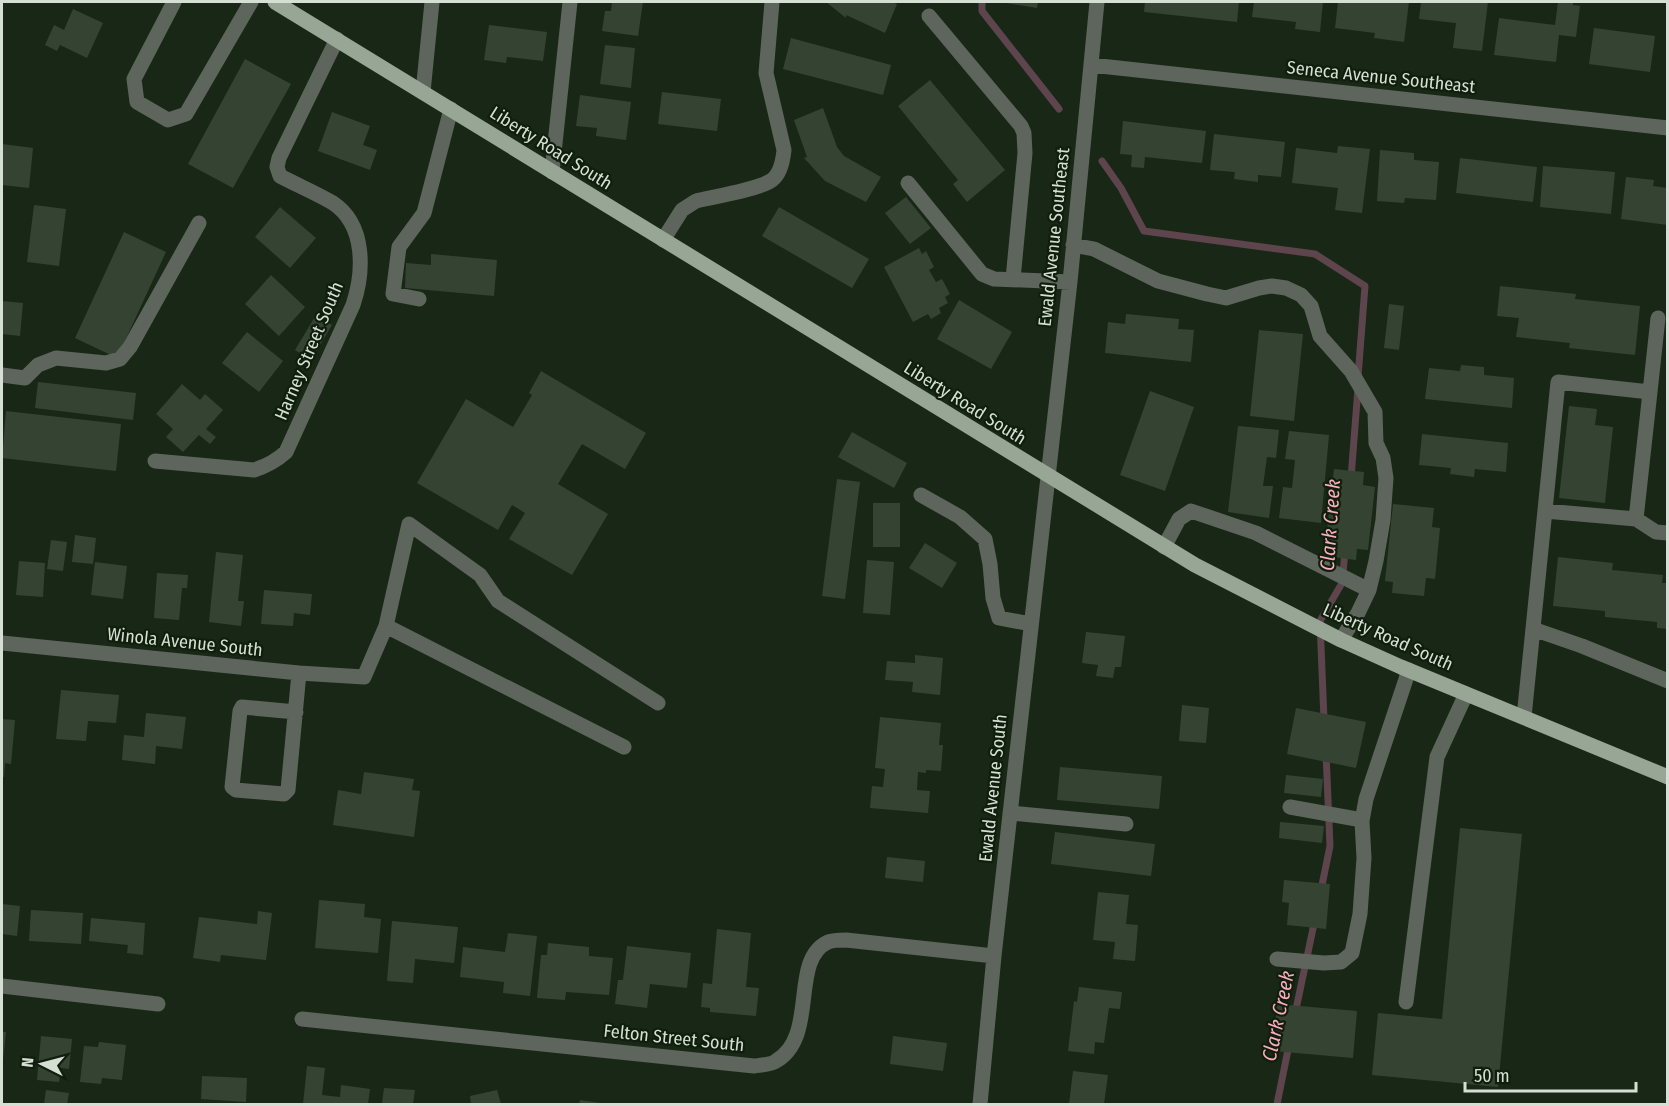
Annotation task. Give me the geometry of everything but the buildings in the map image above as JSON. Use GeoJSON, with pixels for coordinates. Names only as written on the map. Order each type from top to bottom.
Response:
{"type":"FeatureCollection","features":[{"type":"Feature","properties":{"kind":"main road","name":"Liberty Road South"},"geometry":{"type":"LineString","coordinates":[[275,2],[1164,547],[1253,596],[1341,640],[1668,777]]}},
{"type":"Feature","properties":{"kind":"street"},"geometry":{"type":"LineString","coordinates":[[174,2],[134,79],[137,102],[168,120],[186,114],[251,2]]}},
{"type":"Feature","properties":{"kind":"street"},"geometry":{"type":"LineString","coordinates":[[423,92],[432,2]]}},
{"type":"Feature","properties":{"kind":"street"},"geometry":{"type":"LineString","coordinates":[[552,172],[570,2]]}},
{"type":"Feature","properties":{"kind":"street"},"geometry":{"type":"LineString","coordinates":[[663,240],[687,205],[766,184],[777,176],[784,150],[766,73],[772,2]]}},
{"type":"Feature","properties":{"kind":"street","name":"Ewald Avenue Southeast"},"geometry":{"type":"LineString","coordinates":[[1047,476],[1070,282],[1097,2]]}},
{"type":"Feature","properties":{"kind":"street"},"geometry":{"type":"LineString","coordinates":[[929,16],[1021,126],[1024,133],[1025,153],[1013,279]]}},
{"type":"Feature","properties":{"kind":"street","name":"Harney Street South"},"geometry":{"type":"LineString","coordinates":[[155,460],[254,470],[269,465],[280,457],[286,452],[353,304],[359,285],[360,262],[359,244],[354,228],[335,204],[279,176],[277,167],[279,158],[337,39]]}},
{"type":"Feature","properties":{"kind":"street","name":"Seneca Avenue Southeast"},"geometry":{"type":"LineString","coordinates":[[1091,65],[1668,128]]}},
{"type":"Feature","properties":{"kind":"street"},"geometry":{"type":"LineString","coordinates":[[419,299],[393,294],[399,247],[424,213],[451,109]]}},
{"type":"Feature","properties":{"kind":"street"},"geometry":{"type":"LineString","coordinates":[[908,183],[982,274],[994,279],[1070,282]]}},
{"type":"Feature","properties":{"kind":"street"},"geometry":{"type":"LineString","coordinates":[[2,375],[25,378],[38,365],[57,358],[106,363],[120,359],[130,347],[199,223]]}},
{"type":"Feature","properties":{"kind":"street"},"geometry":{"type":"LineString","coordinates":[[1073,245],[1094,249],[1158,281],[1226,298],[1259,288],[1272,286],[1286,288],[1300,295],[1311,306],[1320,336],[1351,371],[1375,412],[1376,443],[1383,458],[1386,478],[1383,520],[1369,590],[1341,640]]}},
{"type":"Feature","properties":{"kind":"street"},"geometry":{"type":"LineString","coordinates":[[1636,519],[1658,318]]}},
{"type":"Feature","properties":{"kind":"street"},"geometry":{"type":"LineString","coordinates":[[1524,717],[1558,382],[1650,392]]}},
{"type":"Feature","properties":{"kind":"street","name":"Ewald Avenue South"},"geometry":{"type":"LineString","coordinates":[[980,1104],[1047,476]]}},
{"type":"Feature","properties":{"kind":"street"},"geometry":{"type":"LineString","coordinates":[[921,495],[960,518],[985,539],[993,598],[999,618],[1031,624]]}},
{"type":"Feature","properties":{"kind":"street"},"geometry":{"type":"LineString","coordinates":[[1164,547],[1179,519],[1191,511],[1256,532],[1369,590]]}},
{"type":"Feature","properties":{"kind":"street"},"geometry":{"type":"LineString","coordinates":[[1545,511],[1636,519],[1656,532],[1668,533]]}},
{"type":"Feature","properties":{"kind":"street"},"geometry":{"type":"LineString","coordinates":[[624,747],[386,626],[409,524],[480,575],[498,601],[658,703]]}},
{"type":"Feature","properties":{"kind":"street","name":"Winola Avenue South"},"geometry":{"type":"LineString","coordinates":[[2,643],[299,673],[364,677],[386,626]]}},
{"type":"Feature","properties":{"kind":"street"},"geometry":{"type":"LineString","coordinates":[[1533,628],[1668,681]]}},
{"type":"Feature","properties":{"kind":"street"},"geometry":{"type":"LineString","coordinates":[[1277,959],[1341,962],[1352,953],[1358,931],[1364,858],[1362,820],[1366,799],[1409,670]]}},
{"type":"Feature","properties":{"kind":"street"},"geometry":{"type":"LineString","coordinates":[[296,712],[242,707],[232,787],[284,794],[288,790],[296,712],[299,673]]}},
{"type":"Feature","properties":{"kind":"street"},"geometry":{"type":"LineString","coordinates":[[1406,1002],[1437,757],[1466,694]]}},
{"type":"Feature","properties":{"kind":"street"},"geometry":{"type":"LineString","coordinates":[[1290,807],[1362,820]]}},
{"type":"Feature","properties":{"kind":"street"},"geometry":{"type":"LineString","coordinates":[[1010,813],[1126,824]]}},
{"type":"Feature","properties":{"kind":"street","name":"Felton Street South"},"geometry":{"type":"LineString","coordinates":[[302,1019],[754,1066],[776,1062],[793,1045],[801,1024],[807,973],[814,954],[828,942],[846,939],[994,956]]}},
{"type":"Feature","properties":{"kind":"street"},"geometry":{"type":"LineString","coordinates":[[2,986],[158,1004]]}},
{"type":"Feature","properties":{"kind":"waterway","name":"Clark Creek"},"geometry":{"type":"LineString","coordinates":[[982,2],[982,11],[1059,109]]}},
{"type":"Feature","properties":{"kind":"waterway","name":"Clark Creek"},"geometry":{"type":"LineString","coordinates":[[1102,161],[1121,188],[1144,231],[1315,254],[1365,286],[1358,377]]}},
{"type":"Feature","properties":{"kind":"waterway","name":"Clark Creek"},"geometry":{"type":"LineString","coordinates":[[1351,478],[1358,388]]}},
{"type":"Feature","properties":{"kind":"waterway","name":"Clark Creek"},"geometry":{"type":"LineString","coordinates":[[1324,720],[1320,621],[1342,583],[1345,552]]}},
{"type":"Feature","properties":{"kind":"waterway","name":"Clark Creek"},"geometry":{"type":"LineString","coordinates":[[1321,890],[1330,846],[1326,753]]}},
{"type":"Feature","properties":{"kind":"waterway","name":"Clark Creek"},"geometry":{"type":"LineString","coordinates":[[1295,1014],[1315,919]]}},
{"type":"Feature","properties":{"kind":"waterway","name":"Clark Creek"},"geometry":{"type":"LineString","coordinates":[[1277,1104],[1289,1045]]}}]}
